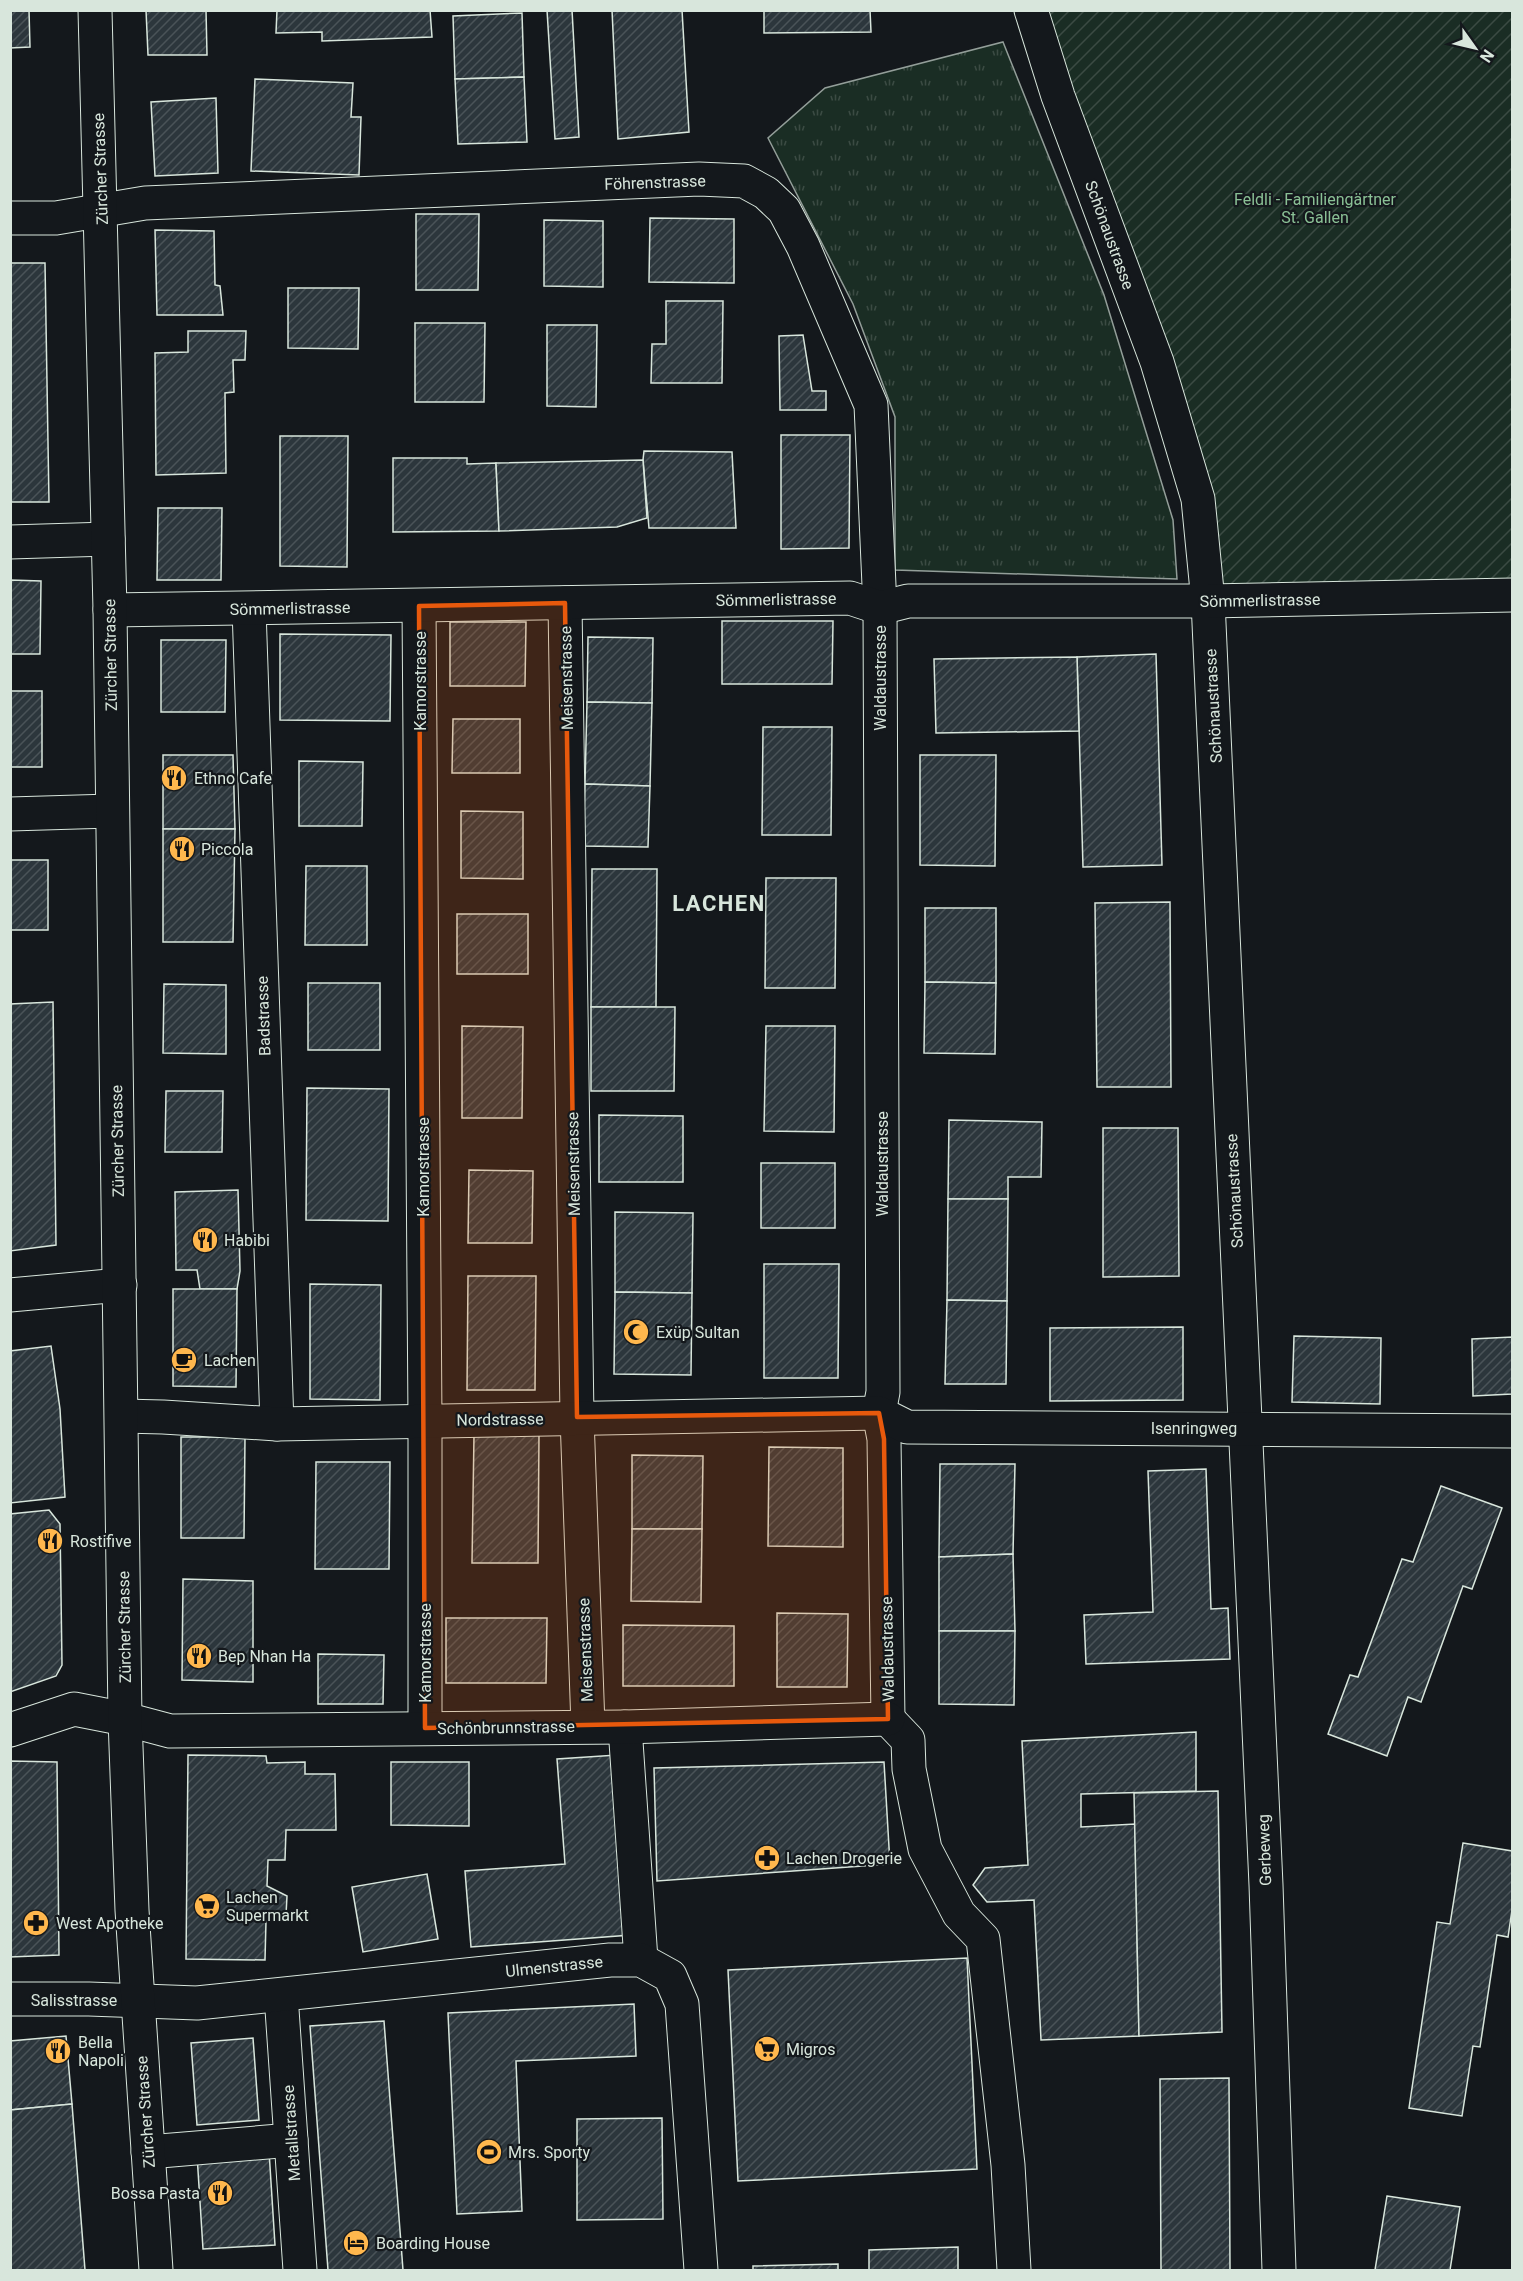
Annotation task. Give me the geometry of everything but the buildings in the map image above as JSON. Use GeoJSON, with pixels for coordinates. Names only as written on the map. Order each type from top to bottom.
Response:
{"type":"FeatureCollection","features":[{"type":"Feature","properties":{"kind":"street","name":"Zürcher Strasse"},"geometry":{"type":"LineString","coordinates":[[95,10],[110,610],[125,1719],[137,2000],[156,2271]]}},
{"type":"Feature","properties":{"kind":"street","name":"Schönaustrasse"},"geometry":{"type":"LineString","coordinates":[[1031,10],[1058,96],[1161,373],[1198,499],[1208,601],[1245,1429]]}},
{"type":"Feature","properties":{"kind":"street","name":"Föhrenstrasse"},"geometry":{"type":"LineString","coordinates":[[10,218],[56,218],[145,203],[699,179],[744,181],[766,193],[784,210],[803,246],[871,405],[879,608]]}},
{"type":"Feature","properties":{"kind":"street"},"geometry":{"type":"LineString","coordinates":[[10,542],[108,539]]}},
{"type":"Feature","properties":{"kind":"street","name":"Sömmerlistrasse"},"geometry":{"type":"LineString","coordinates":[[110,610],[850,598],[879,608],[908,601],[1208,601],[1512,594]]}},
{"type":"Feature","properties":{"kind":"street","name":"Meisenstrasse"},"geometry":{"type":"LineString","coordinates":[[565,603],[577,1417],[588,1726]]}},
{"type":"Feature","properties":{"kind":"street","name":"Kamorstrasse"},"geometry":{"type":"LineString","coordinates":[[419,606],[425,1728]]}},
{"type":"Feature","properties":{"kind":"street","name":"Waldaustrasse"},"geometry":{"type":"LineString","coordinates":[[879,608],[883,1392],[879,1413],[884,1439],[888,1719]]}},
{"type":"Feature","properties":{"kind":"street","name":"Badstrasse"},"geometry":{"type":"LineString","coordinates":[[249,609],[277,1424]]}},
{"type":"Feature","properties":{"kind":"street"},"geometry":{"type":"LineString","coordinates":[[10,814],[111,811]]}},
{"type":"Feature","properties":{"kind":"street"},"geometry":{"type":"LineString","coordinates":[[10,1295],[120,1286]]}},
{"type":"Feature","properties":{"kind":"street","name":"Isenringweg"},"geometry":{"type":"LineString","coordinates":[[879,1413],[907,1427],[1512,1431]]}},
{"type":"Feature","properties":{"kind":"street","name":"Nordstrasse"},"geometry":{"type":"LineString","coordinates":[[122,1416],[277,1424],[879,1413]]}},
{"type":"Feature","properties":{"kind":"street","name":"Gerbeweg"},"geometry":{"type":"LineString","coordinates":[[1245,1429],[1265,1862],[1279,2271]]}},
{"type":"Feature","properties":{"kind":"street","name":"Schönbrunnstrasse"},"geometry":{"type":"LineString","coordinates":[[10,1730],[74,1709],[171,1731],[624,1727],[888,1719]]}},
{"type":"Feature","properties":{"kind":"street"},"geometry":{"type":"LineString","coordinates":[[888,1719],[908,1740],[909,1769],[926,1849],[959,1914],[984,1939],[1008,2165],[1014,2271]]}},
{"type":"Feature","properties":{"kind":"street"},"geometry":{"type":"LineString","coordinates":[[624,1727],[641,1960]]}},
{"type":"Feature","properties":{"kind":"street","name":"Ulmenstrasse"},"geometry":{"type":"LineString","coordinates":[[137,2000],[197,2003],[610,1960],[641,1960],[670,1976],[682,2004],[701,2271]]}},
{"type":"Feature","properties":{"kind":"street","name":"Metallstrasse"},"geometry":{"type":"LineString","coordinates":[[281,1995],[300,2271]]}},
{"type":"Feature","properties":{"kind":"street","name":"Salisstrasse"},"geometry":{"type":"LineString","coordinates":[[10,1999],[137,2000]]}},
{"type":"Feature","properties":{"kind":"street"},"geometry":{"type":"LineString","coordinates":[[148,2152],[291,2140]]}},
{"type":"Feature","properties":{"kind":"highlighted area"},"geometry":{"type":"Polygon","coordinates":[[[565,603],[577,1417],[879,1413],[884,1439],[888,1719],[425,1728],[419,606],[565,603]]]}},
{"type":"Feature","properties":{"kind":"green space","name":"Feldli - Familiengärtner St. Gallen"},"geometry":{"type":"Polygon","coordinates":[[[1047,11],[1512,11],[1512,595],[1208,601],[1203,543],[1047,11]]]}},
{"type":"Feature","properties":{"kind":"green space"},"geometry":{"type":"Polygon","coordinates":[[[1003,42],[1104,295],[1173,520],[1177,579],[895,570],[895,417],[853,304],[768,138],[825,88],[1003,42]]]}},
{"type":"Feature","properties":{"kind":"place","name":"Ethno Cafe"},"geometry":{"type":"Point","coordinates":[174,778]}},
{"type":"Feature","properties":{"kind":"place","name":"Piccola"},"geometry":{"type":"Point","coordinates":[182,849]}},
{"type":"Feature","properties":{"kind":"place","name":"Habibi"},"geometry":{"type":"Point","coordinates":[205,1240]}},
{"type":"Feature","properties":{"kind":"place","name":"Exüp Sultan"},"geometry":{"type":"Point","coordinates":[636,1332]}},
{"type":"Feature","properties":{"kind":"place","name":"Lachen"},"geometry":{"type":"Point","coordinates":[184,1360]}},
{"type":"Feature","properties":{"kind":"place","name":"Rostifive"},"geometry":{"type":"Point","coordinates":[50,1541]}},
{"type":"Feature","properties":{"kind":"place","name":"Bep Nhan Ha"},"geometry":{"type":"Point","coordinates":[199,1656]}},
{"type":"Feature","properties":{"kind":"place","name":"Lachen Drogerie"},"geometry":{"type":"Point","coordinates":[767,1858]}},
{"type":"Feature","properties":{"kind":"place","name":"Lachen Supermarkt"},"geometry":{"type":"Point","coordinates":[207,1906]}},
{"type":"Feature","properties":{"kind":"place","name":"West Apotheke"},"geometry":{"type":"Point","coordinates":[36,1923]}},
{"type":"Feature","properties":{"kind":"place","name":"Migros"},"geometry":{"type":"Point","coordinates":[767,2049]}},
{"type":"Feature","properties":{"kind":"place","name":"Bella Napoli"},"geometry":{"type":"Point","coordinates":[58,2051]}},
{"type":"Feature","properties":{"kind":"place","name":"Mrs. Sporty"},"geometry":{"type":"Point","coordinates":[489,2152]}},
{"type":"Feature","properties":{"kind":"place","name":"Bossa Pasta"},"geometry":{"type":"Point","coordinates":[220,2193]}},
{"type":"Feature","properties":{"kind":"place","name":"Boarding House"},"geometry":{"type":"Point","coordinates":[356,2243]}},
{"type":"Feature","properties":{"kind":"district","name":"LACHEN"},"geometry":{"type":"Point","coordinates":[719,903]}}]}
